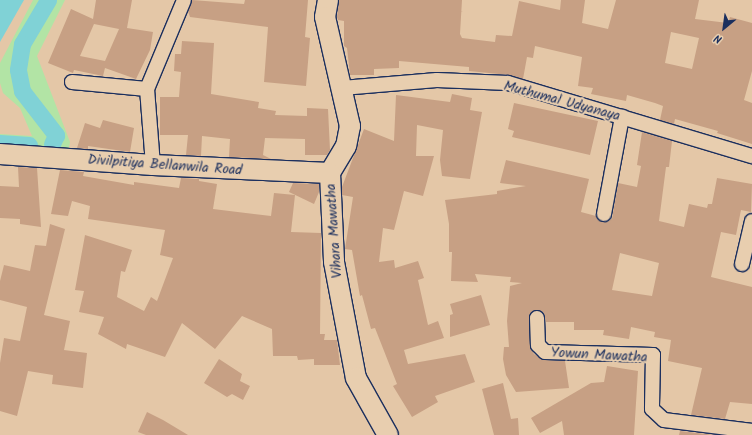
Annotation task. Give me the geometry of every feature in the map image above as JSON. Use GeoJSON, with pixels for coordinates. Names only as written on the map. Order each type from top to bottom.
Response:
{"type":"FeatureCollection","features":[{"type":"Feature","properties":{"kind":"street"},"geometry":{"type":"LineString","coordinates":[[153,165],[148,89],[184,0]]}},
{"type":"Feature","properties":{"kind":"street","name":"Vihara Mawatha"},"geometry":{"type":"LineString","coordinates":[[328,0],[325,17],[332,56],[342,88],[350,126],[346,146],[330,173],[334,262],[356,378],[388,435]]}},
{"type":"Feature","properties":{"kind":"street","name":"Muthumal Udyanaya"},"geometry":{"type":"LineString","coordinates":[[342,88],[437,80],[508,83],[752,156]]}},
{"type":"Feature","properties":{"kind":"street"},"geometry":{"type":"LineString","coordinates":[[72,82],[148,89]]}},
{"type":"Feature","properties":{"kind":"street"},"geometry":{"type":"LineString","coordinates":[[604,214],[622,117]]}},
{"type":"Feature","properties":{"kind":"street","name":"Divilpitiya Bellanwila Road"},"geometry":{"type":"LineString","coordinates":[[0,154],[153,165],[330,173]]}},
{"type":"Feature","properties":{"kind":"street"},"geometry":{"type":"LineString","coordinates":[[742,264],[752,221]]}},
{"type":"Feature","properties":{"kind":"street","name":"Yowun Mawatha"},"geometry":{"type":"LineString","coordinates":[[537,318],[538,345],[545,352],[653,355],[652,409],[664,420],[752,431]]}},
{"type":"Feature","properties":{"kind":"green space"},"geometry":{"type":"Polygon","coordinates":[[[33,0],[65,0],[37,56],[70,142],[67,158],[0,154],[0,134],[32,136],[20,108],[3,93],[0,83],[0,63],[33,0]]]}},
{"type":"Feature","properties":{"kind":"water"},"geometry":{"type":"Polygon","coordinates":[[[0,0],[24,0],[0,42],[0,0]]]}},
{"type":"Feature","properties":{"kind":"building"},"geometry":{"type":"Polygon","coordinates":[[[96,0],[132,0],[127,28],[153,32],[150,50],[136,79],[105,68],[103,76],[74,70],[73,73],[48,63],[71,9],[93,19],[96,0]],[[94,24],[80,56],[105,61],[119,29],[94,24]]]}},
{"type":"Feature","properties":{"kind":"building"},"geometry":{"type":"Polygon","coordinates":[[[192,0],[244,4],[245,0],[308,0],[305,37],[310,38],[306,86],[264,82],[268,27],[190,17],[188,11],[192,0]]]}},
{"type":"Feature","properties":{"kind":"building"},"geometry":{"type":"Polygon","coordinates":[[[339,0],[462,0],[460,34],[462,38],[495,42],[496,35],[512,36],[519,1],[560,10],[561,0],[585,0],[582,23],[608,29],[616,0],[699,0],[695,19],[728,23],[730,17],[752,23],[752,71],[744,100],[752,103],[752,144],[717,133],[718,131],[675,119],[674,124],[660,120],[663,106],[655,103],[627,95],[626,101],[591,94],[593,88],[578,86],[582,57],[535,46],[533,58],[527,57],[523,79],[509,75],[469,71],[469,67],[399,61],[399,68],[374,69],[374,75],[350,75],[347,48],[344,46],[344,21],[338,20],[339,0]],[[671,32],[665,63],[692,69],[699,38],[671,32]]]}},
{"type":"Feature","properties":{"kind":"building"},"geometry":{"type":"Polygon","coordinates":[[[182,41],[214,43],[211,94],[259,102],[258,108],[276,111],[275,115],[307,116],[307,108],[328,109],[330,150],[327,155],[305,155],[305,139],[265,138],[263,155],[271,159],[229,157],[230,139],[202,136],[201,156],[186,155],[188,135],[160,135],[160,97],[179,97],[181,72],[174,71],[175,54],[181,54],[182,41]]]}},
{"type":"Feature","properties":{"kind":"building"},"geometry":{"type":"Polygon","coordinates":[[[452,94],[472,98],[470,110],[482,112],[470,179],[442,176],[440,160],[443,130],[417,125],[416,156],[434,156],[423,196],[404,191],[394,230],[383,228],[379,262],[394,260],[395,268],[418,261],[424,278],[418,280],[428,325],[438,321],[444,338],[404,350],[408,364],[465,354],[475,382],[435,396],[438,402],[412,417],[393,386],[397,384],[375,328],[371,329],[362,295],[360,296],[352,250],[345,249],[353,197],[342,195],[342,187],[364,129],[394,141],[396,95],[450,102],[452,94]]]}},
{"type":"Feature","properties":{"kind":"building"},"geometry":{"type":"Polygon","coordinates":[[[514,103],[598,121],[590,155],[512,137],[514,131],[508,129],[514,103]]]}},
{"type":"Feature","properties":{"kind":"building"},"geometry":{"type":"Polygon","coordinates":[[[103,120],[134,128],[130,152],[88,146],[88,149],[77,148],[85,123],[100,128],[103,120]]]}},
{"type":"Feature","properties":{"kind":"building"},"geometry":{"type":"Polygon","coordinates":[[[642,132],[672,141],[669,167],[666,167],[659,221],[684,227],[689,204],[707,208],[708,204],[712,204],[717,178],[752,184],[751,212],[741,210],[736,235],[721,232],[711,277],[752,287],[752,404],[730,402],[725,419],[691,415],[702,368],[668,361],[671,340],[654,337],[655,332],[631,327],[629,339],[603,335],[604,330],[574,330],[574,322],[546,322],[544,313],[537,310],[532,311],[529,318],[530,346],[534,354],[544,360],[565,361],[569,388],[516,392],[506,375],[503,359],[504,347],[509,347],[507,321],[510,286],[522,283],[510,282],[511,277],[475,274],[478,282],[451,281],[452,252],[449,252],[449,224],[445,200],[497,194],[497,191],[526,186],[500,183],[506,160],[589,179],[581,212],[596,216],[599,221],[607,222],[612,219],[618,183],[637,187],[641,166],[637,165],[642,132]],[[620,253],[612,290],[652,296],[659,263],[620,253]]]}},
{"type":"Feature","properties":{"kind":"building"},"geometry":{"type":"Polygon","coordinates":[[[18,167],[37,168],[41,227],[20,224],[20,219],[0,218],[0,186],[19,187],[18,167]]]}},
{"type":"Feature","properties":{"kind":"building"},"geometry":{"type":"Polygon","coordinates":[[[60,170],[84,172],[83,176],[134,185],[134,182],[179,188],[181,178],[199,179],[199,181],[217,184],[213,209],[271,216],[274,193],[295,195],[291,232],[321,233],[320,334],[325,334],[324,340],[337,340],[340,365],[314,365],[314,359],[298,360],[297,356],[273,356],[272,329],[242,316],[215,349],[182,323],[165,357],[127,344],[126,349],[98,334],[104,317],[79,312],[84,291],[75,290],[85,235],[132,250],[125,272],[121,271],[117,297],[144,311],[151,297],[157,301],[173,258],[160,255],[165,230],[88,219],[90,206],[72,201],[68,216],[51,214],[60,170]]]}},
{"type":"Feature","properties":{"kind":"building"},"geometry":{"type":"Polygon","coordinates":[[[293,183],[319,184],[319,192],[314,204],[289,192],[293,183]]]}},
{"type":"Feature","properties":{"kind":"building"},"geometry":{"type":"Polygon","coordinates":[[[50,224],[65,229],[44,315],[70,321],[64,350],[87,353],[83,388],[52,384],[53,375],[28,371],[17,416],[0,411],[0,363],[4,338],[20,341],[27,307],[0,300],[0,281],[4,265],[30,271],[35,245],[46,246],[50,224]]]}},
{"type":"Feature","properties":{"kind":"building"},"geometry":{"type":"Polygon","coordinates":[[[481,295],[490,325],[450,337],[450,315],[453,314],[450,304],[481,295]]]}},
{"type":"Feature","properties":{"kind":"building"},"geometry":{"type":"Polygon","coordinates":[[[219,359],[242,374],[240,381],[250,386],[243,400],[232,394],[227,397],[204,383],[219,359]]]}},
{"type":"Feature","properties":{"kind":"building"},"geometry":{"type":"Polygon","coordinates":[[[607,366],[638,371],[634,435],[564,435],[562,421],[540,433],[531,418],[591,383],[604,382],[607,366]]]}},
{"type":"Feature","properties":{"kind":"building"},"geometry":{"type":"Polygon","coordinates":[[[503,383],[511,419],[518,418],[519,435],[494,435],[482,389],[503,383]]]}},
{"type":"Feature","properties":{"kind":"building"},"geometry":{"type":"Polygon","coordinates":[[[147,412],[188,435],[146,435],[138,432],[147,412]]]}},
{"type":"Feature","properties":{"kind":"building"},"geometry":{"type":"Polygon","coordinates":[[[680,431],[715,435],[679,435],[680,431]]]}},
{"type":"Feature","properties":{"kind":"waterway"},"geometry":{"type":"LineString","coordinates":[[48,0],[22,44],[18,70],[22,91],[56,135],[52,144]]}},
{"type":"Feature","properties":{"kind":"waterway"},"geometry":{"type":"LineString","coordinates":[[0,143],[29,145]]}}]}
